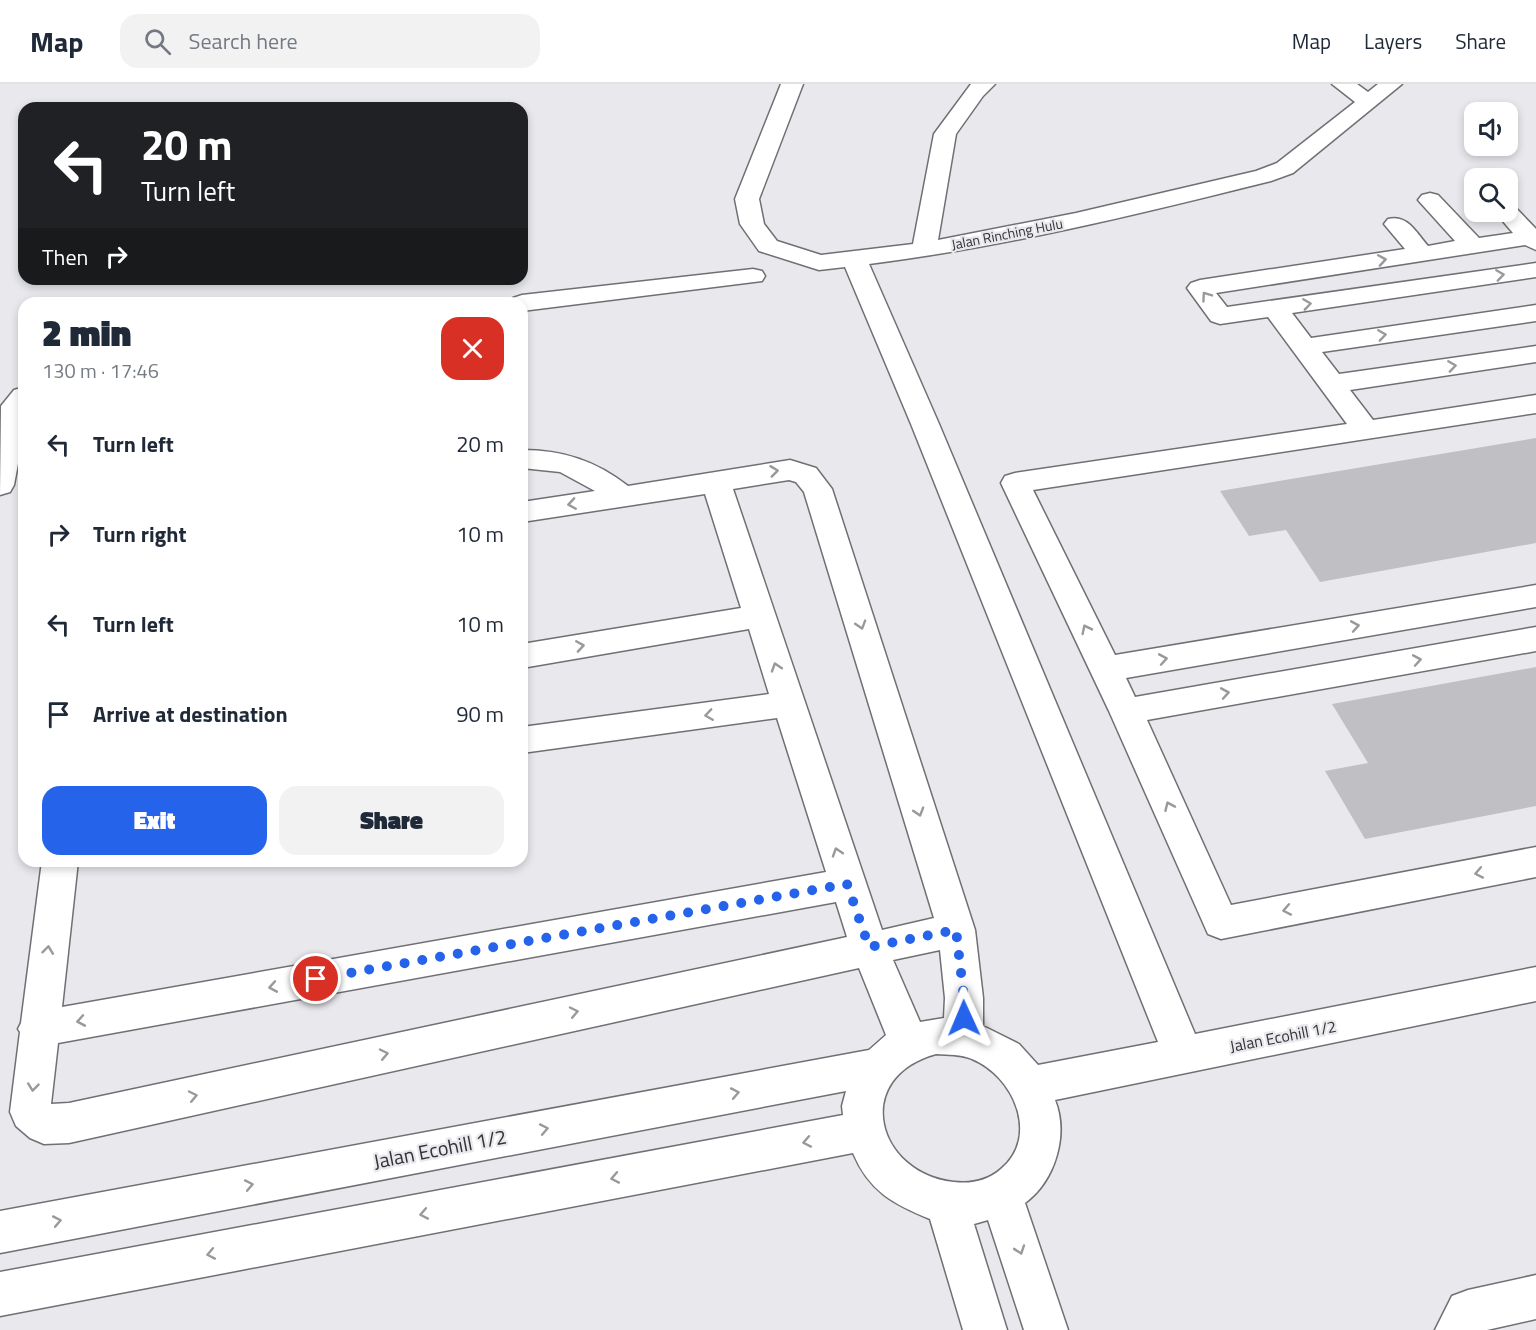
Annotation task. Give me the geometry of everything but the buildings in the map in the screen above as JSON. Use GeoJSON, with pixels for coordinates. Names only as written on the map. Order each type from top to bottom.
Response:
{"type":"FeatureCollection","features":[{"type":"Feature","properties":{"kind":"street","name":"Jalan Rinching Hulu"},"geometry":{"type":"LineString","coordinates":[[792,84],[747,199],[752,224],[768,246],[819,263],[924,250],[1076,220],[1263,176],[1285,168],[1391,84]]}},
{"type":"Feature","properties":{"kind":"street"},"geometry":{"type":"LineString","coordinates":[[924,250],[945,134],[975,91],[984,84]]}},
{"type":"Feature","properties":{"kind":"street"},"geometry":{"type":"LineString","coordinates":[[1343,84],[1368,102]]}},
{"type":"Feature","properties":{"kind":"street"},"geometry":{"type":"LineString","coordinates":[[1430,200],[1473,246]]}},
{"type":"Feature","properties":{"kind":"street"},"geometry":{"type":"LineString","coordinates":[[1516,222],[1534,240]]}},
{"type":"Feature","properties":{"kind":"street"},"geometry":{"type":"LineString","coordinates":[[1396,224],[1422,254]]}},
{"type":"Feature","properties":{"kind":"street"},"geometry":{"type":"LineString","coordinates":[[1534,240],[1473,246],[1200,288],[1220,316],[1536,270]]}},
{"type":"Feature","properties":{"kind":"street"},"geometry":{"type":"LineString","coordinates":[[854,259],[925,424],[1184,1056]]}},
{"type":"Feature","properties":{"kind":"street"},"geometry":{"type":"LineString","coordinates":[[528,302],[753,276]]}},
{"type":"Feature","properties":{"kind":"street"},"geometry":{"type":"LineString","coordinates":[[1275,309],[1366,430]]}},
{"type":"Feature","properties":{"kind":"street"},"geometry":{"type":"LineString","coordinates":[[1303,347],[1536,313]]}},
{"type":"Feature","properties":{"kind":"street"},"geometry":{"type":"LineString","coordinates":[[1332,384],[1536,354]]}},
{"type":"Feature","properties":{"kind":"street"},"geometry":{"type":"LineString","coordinates":[[0,485],[4,445],[15,406],[18,403]]}},
{"type":"Feature","properties":{"kind":"street"},"geometry":{"type":"LineString","coordinates":[[1536,404],[1015,483],[1126,711],[1221,923],[1536,862]]}},
{"type":"Feature","properties":{"kind":"street"},"geometry":{"type":"LineString","coordinates":[[528,459],[564,462],[594,474],[622,497]]}},
{"type":"Feature","properties":{"kind":"street"},"geometry":{"type":"LineString","coordinates":[[528,511],[716,483],[773,471],[790,470],[806,475],[818,489],[956,930],[964,998],[963,1037]]}},
{"type":"Feature","properties":{"kind":"street"},"geometry":{"type":"LineString","coordinates":[[716,483],[869,947],[895,1054]]}},
{"type":"Feature","properties":{"kind":"street"},"geometry":{"type":"LineString","coordinates":[[1105,669],[1536,596]]}},
{"type":"Feature","properties":{"kind":"street"},"geometry":{"type":"LineString","coordinates":[[528,655],[760,616]]}},
{"type":"Feature","properties":{"kind":"street"},"geometry":{"type":"LineString","coordinates":[[1126,711],[1536,639]]}},
{"type":"Feature","properties":{"kind":"street"},"geometry":{"type":"LineString","coordinates":[[528,739],[788,704]]}},
{"type":"Feature","properties":{"kind":"street"},"geometry":{"type":"LineString","coordinates":[[59,867],[38,1029],[30,1112],[44,1124],[69,1123],[869,947],[956,930]]}},
{"type":"Feature","properties":{"kind":"street"},"geometry":{"type":"LineString","coordinates":[[38,1029],[847,884]]}},
{"type":"Feature","properties":{"kind":"street","name":"Jalan Ecohill 1/2"},"geometry":{"type":"LineString","coordinates":[[1030,1086],[1536,984]]}},
{"type":"Feature","properties":{"kind":"street"},"geometry":{"type":"LineString","coordinates":[[936,1036],[963,1037],[990,1047],[1013,1063],[1030,1086],[1039,1110],[1041,1135],[1035,1159],[1021,1179],[1001,1195],[976,1204],[947,1205],[918,1196],[893,1180],[875,1157],[864,1131],[863,1104],[871,1078],[895,1054],[936,1036]]}},
{"type":"Feature","properties":{"kind":"street","name":"Jalan Ecohill 1/2"},"geometry":{"type":"LineString","coordinates":[[0,1232],[895,1054]]}},
{"type":"Feature","properties":{"kind":"street"},"geometry":{"type":"LineString","coordinates":[[0,1294],[864,1131]]}},
{"type":"Feature","properties":{"kind":"street"},"geometry":{"type":"LineString","coordinates":[[1001,1195],[1046,1330]]}},
{"type":"Feature","properties":{"kind":"street"},"geometry":{"type":"LineString","coordinates":[[947,1205],[985,1330]]}},
{"type":"Feature","properties":{"kind":"street"},"geometry":{"type":"LineString","coordinates":[[1457,1330],[1468,1312],[1536,1297]]}},
{"type":"Feature","properties":{"kind":"route"},"geometry":{"type":"LineString","coordinates":[[316,979],[847,884],[869,947],[956,930],[964,998],[964,1018]]}}]}
